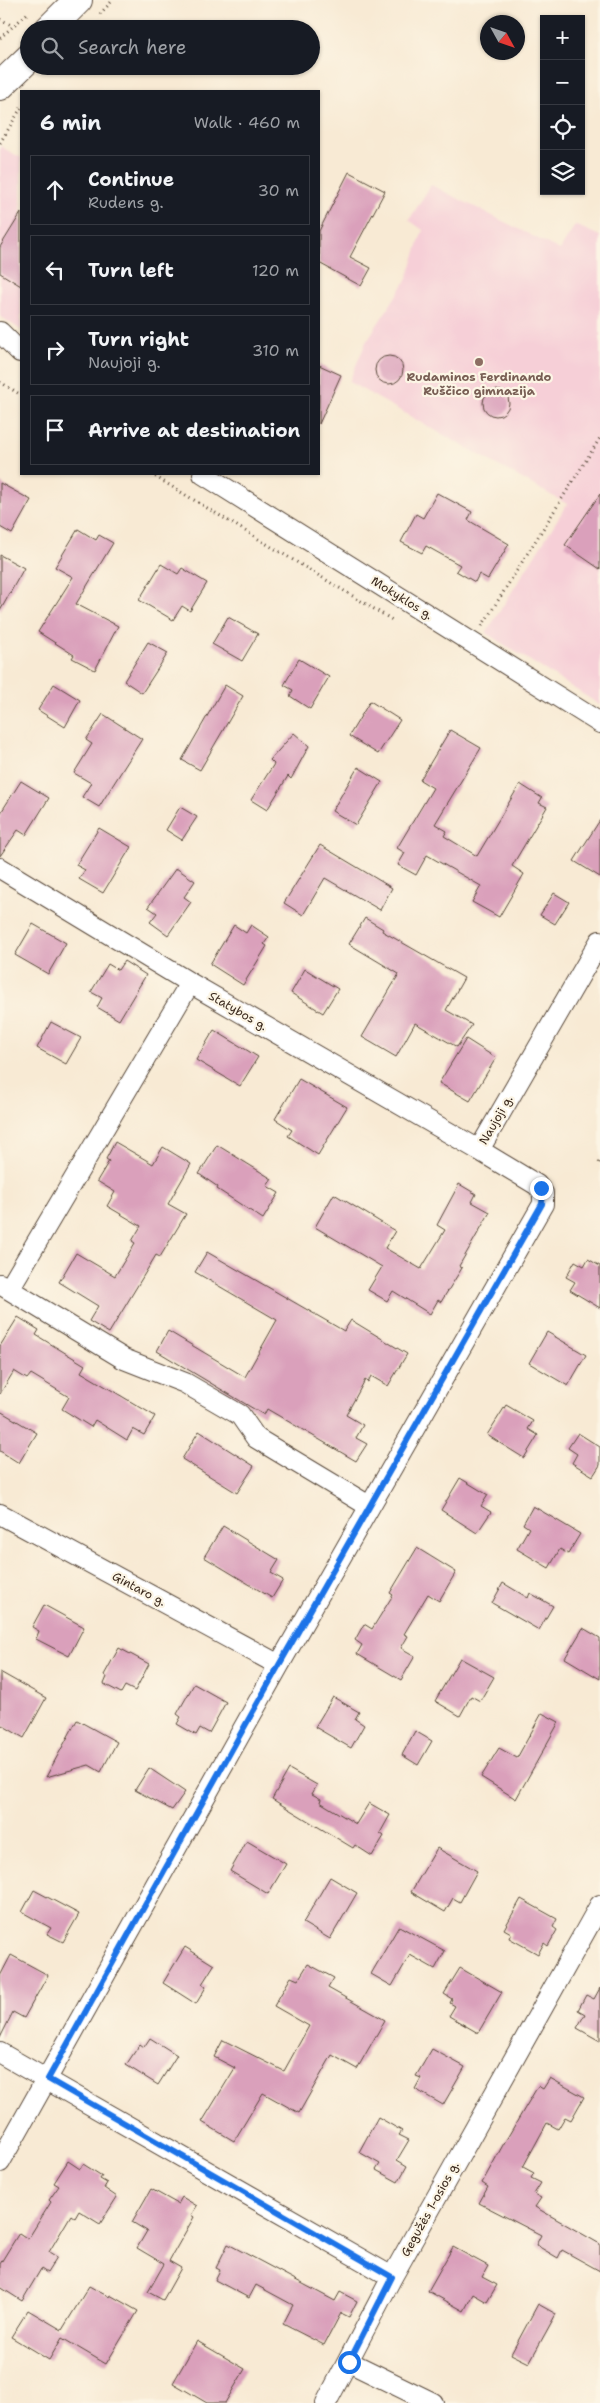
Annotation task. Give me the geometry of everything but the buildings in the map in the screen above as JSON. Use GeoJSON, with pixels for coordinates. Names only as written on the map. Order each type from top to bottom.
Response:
{"type":"FeatureCollection","features":[{"type":"Feature","properties":{"kind":"main road"},"geometry":{"type":"LineString","coordinates":[[58,20],[78,0]]}},
{"type":"Feature","properties":{"kind":"main road"},"geometry":{"type":"LineString","coordinates":[[0,61],[20,47]]}},
{"type":"Feature","properties":{"kind":"main road"},"geometry":{"type":"LineString","coordinates":[[0,86],[20,67]]}},
{"type":"Feature","properties":{"kind":"street"},"geometry":{"type":"LineString","coordinates":[[0,332],[20,352]]}},
{"type":"Feature","properties":{"kind":"street"},"geometry":{"type":"LineString","coordinates":[[0,344],[20,353]]}},
{"type":"Feature","properties":{"kind":"street","name":"Mokyklos g."},"geometry":{"type":"LineString","coordinates":[[205,475],[600,723]]}},
{"type":"Feature","properties":{"kind":"street","name":"Statybos g."},"geometry":{"type":"LineString","coordinates":[[0,868],[190,984],[479,1150]]}},
{"type":"Feature","properties":{"kind":"street","name":"Naujoji g."},"geometry":{"type":"LineString","coordinates":[[0,2162],[279,1665],[542,1204],[543,1193],[541,1188],[479,1150],[600,941]]}},
{"type":"Feature","properties":{"kind":"street"},"geometry":{"type":"LineString","coordinates":[[190,984],[5,1286],[124,1358],[185,1382],[240,1415],[256,1438],[369,1506]]}},
{"type":"Feature","properties":{"kind":"street","name":"Gintaro g."},"geometry":{"type":"LineString","coordinates":[[0,1514],[279,1665]]}},
{"type":"Feature","properties":{"kind":"street","name":"Gegužės 1-osios g."},"geometry":{"type":"LineString","coordinates":[[326,2403],[392,2277],[600,1905]]}},
{"type":"Feature","properties":{"kind":"street"},"geometry":{"type":"LineString","coordinates":[[0,2053],[392,2277]]}},
{"type":"Feature","properties":{"kind":"street"},"geometry":{"type":"LineString","coordinates":[[349,2362],[433,2403]]}},
{"type":"Feature","properties":{"kind":"path"},"geometry":{"type":"LineString","coordinates":[[0,19],[14,26],[0,38]]}},
{"type":"Feature","properties":{"kind":"path"},"geometry":{"type":"LineString","coordinates":[[0,143],[20,110]]}},
{"type":"Feature","properties":{"kind":"path"},"geometry":{"type":"LineString","coordinates":[[0,382],[20,394]]}},
{"type":"Feature","properties":{"kind":"path"},"geometry":{"type":"LineString","coordinates":[[473,642],[600,438]]}},
{"type":"Feature","properties":{"kind":"path"},"geometry":{"type":"LineString","coordinates":[[153,475],[396,623]]}},
{"type":"Feature","properties":{"kind":"shaded area"},"geometry":{"type":"Polygon","coordinates":[[[0,146],[20,157],[20,329],[0,316],[0,146]]]}},
{"type":"Feature","properties":{"kind":"shaded area","name":"Rudaminos Ferdinando Ruščico gimnazija"},"geometry":{"type":"Polygon","coordinates":[[[431,185],[560,250],[575,225],[600,236],[600,705],[486,633],[567,504],[349,382],[366,342],[407,279],[423,230],[409,220],[431,185]]]}},
{"type":"Feature","properties":{"kind":"place","name":"Rudaminos Ferdinando Ruščico gimnazija"},"geometry":{"type":"Point","coordinates":[479,362]}},
{"type":"Feature","properties":{"kind":"route"},"geometry":{"type":"LineString","coordinates":[[349,2362],[392,2277],[48,2079],[279,1665],[542,1204],[544,1198],[541,1188]]}}]}
